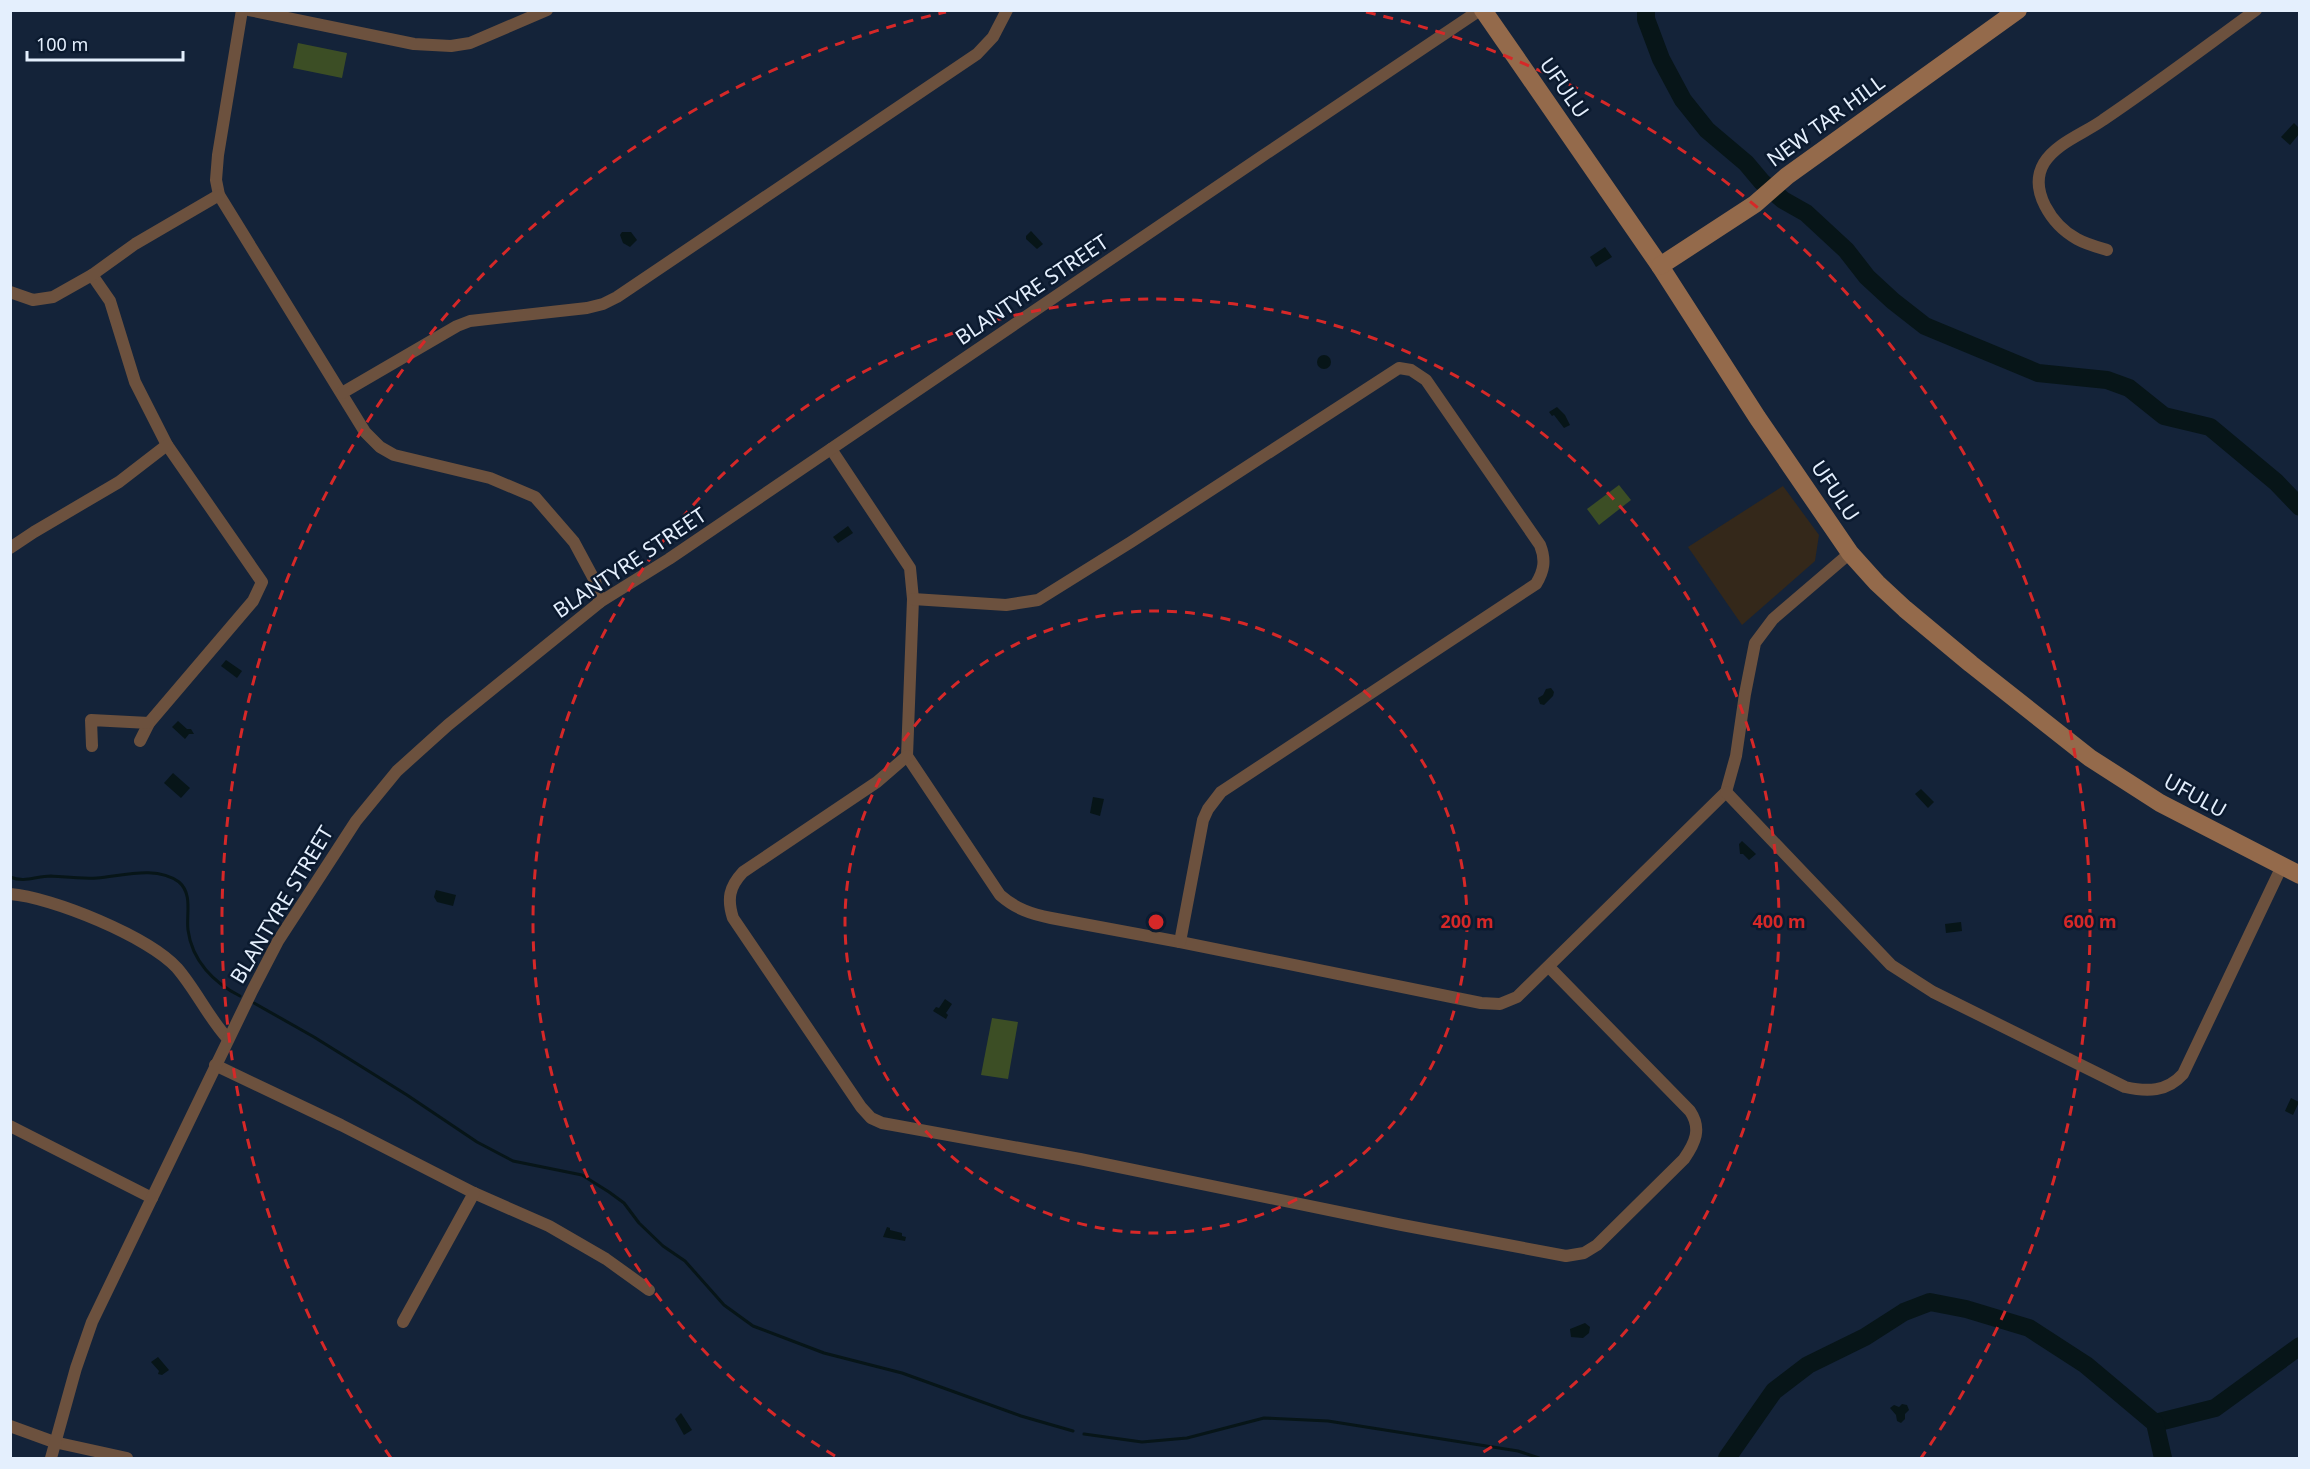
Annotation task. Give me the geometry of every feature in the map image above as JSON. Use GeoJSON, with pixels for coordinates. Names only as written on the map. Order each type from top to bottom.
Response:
{"type":"FeatureCollection","features":[{"type":"Feature","properties":{"kind":"street"},"geometry":{"type":"LineString","coordinates":[[242,10],[217,163],[216,180],[219,195],[364,432],[380,447],[394,455],[490,478],[535,497],[574,542],[595,581],[600,602]]}},
{"type":"Feature","properties":{"kind":"street"},"geometry":{"type":"LineString","coordinates":[[249,10],[414,44],[452,46],[470,43],[520,16],[547,10]]}},
{"type":"Feature","properties":{"kind":"street"},"geometry":{"type":"LineString","coordinates":[[342,393],[463,324],[488,318],[587,308],[617,297],[977,54],[993,37],[1007,10]]}},
{"type":"Feature","properties":{"kind":"street"},"geometry":{"type":"LineString","coordinates":[[2107,250],[2076,238],[2050,214],[2038,188],[2038,176],[2045,161],[2057,149],[2102,121],[2256,10]]}},
{"type":"Feature","properties":{"kind":"street","name":"UFULU"},"geometry":{"type":"LineString","coordinates":[[1483,11],[1660,266],[1757,417],[1850,553],[1905,609],[2090,758],[2160,803],[2300,875]]}},
{"type":"Feature","properties":{"kind":"street","name":"BLANTYRE STREET"},"geometry":{"type":"LineString","coordinates":[[51,1458],[87,1334],[228,1039],[278,941],[356,821],[392,778],[448,724],[600,602],[669,559],[1483,11]]}},
{"type":"Feature","properties":{"kind":"street","name":"NEW TAR HILL"},"geometry":{"type":"LineString","coordinates":[[1660,266],[1755,204],[1786,176],[2010,12]]}},
{"type":"Feature","properties":{"kind":"street"},"geometry":{"type":"LineString","coordinates":[[10,292],[33,300],[44,299],[63,292],[92,275],[135,244],[219,195]]}},
{"type":"Feature","properties":{"kind":"street"},"geometry":{"type":"LineString","coordinates":[[92,275],[110,301],[135,382],[167,445],[262,582],[253,600],[149,723],[141,741]]}},
{"type":"Feature","properties":{"kind":"street"},"geometry":{"type":"LineString","coordinates":[[913,599],[1006,605],[1038,600],[1399,368],[1411,370],[1426,380],[1540,545],[1543,554],[1543,571],[1536,584],[1221,792],[1203,820],[1180,942]]}},
{"type":"Feature","properties":{"kind":"street"},"geometry":{"type":"LineString","coordinates":[[10,548],[119,482],[167,445]]}},
{"type":"Feature","properties":{"kind":"street"},"geometry":{"type":"LineString","coordinates":[[831,449],[910,568],[913,599],[908,756],[1000,895],[1011,905],[1042,916],[1491,1004],[1500,1004],[1517,997],[1726,792],[1736,756],[1755,643],[1773,619],[1850,553]]}},
{"type":"Feature","properties":{"kind":"street"},"geometry":{"type":"LineString","coordinates":[[92,746],[85,719],[149,723]]}},
{"type":"Feature","properties":{"kind":"street"},"geometry":{"type":"LineString","coordinates":[[908,756],[877,783],[743,872],[734,881],[729,893],[729,905],[733,918],[861,1107],[871,1118],[882,1123],[1080,1159],[1402,1225],[1566,1256],[1576,1255],[1597,1245],[1642,1203],[1684,1159],[1694,1145],[1697,1131],[1690,1111],[1549,967]]}},
{"type":"Feature","properties":{"kind":"street"},"geometry":{"type":"LineString","coordinates":[[1726,792],[1891,965],[1933,992],[2125,1087],[2141,1090],[2166,1088],[2175,1083],[2183,1074],[2282,866]]}},
{"type":"Feature","properties":{"kind":"street"},"geometry":{"type":"LineString","coordinates":[[10,894],[36,898],[100,921],[133,937],[167,959],[177,969],[213,1023],[228,1039]]}},
{"type":"Feature","properties":{"kind":"street"},"geometry":{"type":"LineString","coordinates":[[215,1065],[474,1192],[549,1226],[606,1259],[650,1290]]}},
{"type":"Feature","properties":{"kind":"street"},"geometry":{"type":"LineString","coordinates":[[10,1126],[152,1198]]}},
{"type":"Feature","properties":{"kind":"street"},"geometry":{"type":"LineString","coordinates":[[403,1322],[474,1192]]}},
{"type":"Feature","properties":{"kind":"street"},"geometry":{"type":"LineString","coordinates":[[10,1426],[54,1442],[127,1458]]}},
{"type":"Feature","properties":{"kind":"shaded area"},"geometry":{"type":"Polygon","coordinates":[[[2294,123],[2299,128],[2299,134],[2290,145],[2281,137],[2294,123]]]}},
{"type":"Feature","properties":{"kind":"shaded area"},"geometry":{"type":"Polygon","coordinates":[[[1031,231],[1043,244],[1037,249],[1026,239],[1031,231]]]}},
{"type":"Feature","properties":{"kind":"shaded area"},"geometry":{"type":"Polygon","coordinates":[[[622,232],[631,232],[637,240],[630,247],[623,243],[620,235],[622,232]]]}},
{"type":"Feature","properties":{"kind":"shaded area"},"geometry":{"type":"Polygon","coordinates":[[[1605,247],[1612,257],[1596,267],[1590,257],[1605,247]]]}},
{"type":"Feature","properties":{"kind":"shaded area"},"geometry":{"type":"Polygon","coordinates":[[[1324,355],[1329,357],[1331,362],[1329,367],[1324,369],[1319,367],[1317,362],[1319,357],[1324,355]]]}},
{"type":"Feature","properties":{"kind":"shaded area"},"geometry":{"type":"Polygon","coordinates":[[[1557,407],[1565,415],[1570,425],[1564,428],[1549,412],[1557,407]]]}},
{"type":"Feature","properties":{"kind":"shaded area"},"geometry":{"type":"Polygon","coordinates":[[[1783,486],[1819,535],[1815,561],[1742,625],[1688,547],[1783,486]]]}},
{"type":"Feature","properties":{"kind":"shaded area"},"geometry":{"type":"Polygon","coordinates":[[[848,526],[853,533],[838,543],[833,537],[848,526]]]}},
{"type":"Feature","properties":{"kind":"shaded area"},"geometry":{"type":"Polygon","coordinates":[[[226,660],[242,671],[237,678],[221,666],[226,660]]]}},
{"type":"Feature","properties":{"kind":"shaded area"},"geometry":{"type":"Polygon","coordinates":[[[1551,688],[1554,692],[1553,696],[1544,705],[1540,704],[1538,698],[1546,689],[1551,688]]]}},
{"type":"Feature","properties":{"kind":"shaded area"},"geometry":{"type":"Polygon","coordinates":[[[178,721],[187,729],[191,729],[194,734],[189,734],[185,739],[172,727],[178,721]]]}},
{"type":"Feature","properties":{"kind":"shaded area"},"geometry":{"type":"Polygon","coordinates":[[[173,773],[190,788],[181,798],[164,783],[173,773]]]}},
{"type":"Feature","properties":{"kind":"shaded area"},"geometry":{"type":"Polygon","coordinates":[[[1921,789],[1934,802],[1928,808],[1915,794],[1921,789]]]}},
{"type":"Feature","properties":{"kind":"shaded area"},"geometry":{"type":"Polygon","coordinates":[[[1093,797],[1104,799],[1100,816],[1090,813],[1093,797]]]}},
{"type":"Feature","properties":{"kind":"shaded area"},"geometry":{"type":"Polygon","coordinates":[[[1742,841],[1756,854],[1749,860],[1740,854],[1739,844],[1742,841]]]}},
{"type":"Feature","properties":{"kind":"shaded area"},"geometry":{"type":"Polygon","coordinates":[[[436,890],[456,895],[453,906],[437,902],[434,897],[436,890]]]}},
{"type":"Feature","properties":{"kind":"shaded area"},"geometry":{"type":"Polygon","coordinates":[[[1961,922],[1962,931],[1946,933],[1945,924],[1961,922]]]}},
{"type":"Feature","properties":{"kind":"shaded area"},"geometry":{"type":"Polygon","coordinates":[[[945,999],[952,1004],[946,1013],[948,1015],[946,1019],[933,1011],[936,1007],[939,1008],[945,999]]]}},
{"type":"Feature","properties":{"kind":"shaded area"},"geometry":{"type":"Polygon","coordinates":[[[2291,1098],[2299,1102],[2293,1115],[2285,1111],[2291,1098]]]}},
{"type":"Feature","properties":{"kind":"shaded area"},"geometry":{"type":"Polygon","coordinates":[[[887,1227],[902,1233],[902,1236],[906,1237],[905,1241],[883,1237],[887,1227]]]}},
{"type":"Feature","properties":{"kind":"shaded area"},"geometry":{"type":"Polygon","coordinates":[[[1585,1323],[1590,1327],[1589,1333],[1583,1338],[1571,1337],[1570,1329],[1585,1323]]]}},
{"type":"Feature","properties":{"kind":"shaded area"},"geometry":{"type":"Polygon","coordinates":[[[158,1357],[169,1370],[162,1375],[158,1374],[159,1371],[151,1362],[158,1357]]]}},
{"type":"Feature","properties":{"kind":"shaded area"},"geometry":{"type":"Polygon","coordinates":[[[1902,1404],[1907,1405],[1909,1410],[1901,1423],[1897,1421],[1896,1415],[1890,1408],[1894,1405],[1899,1407],[1902,1404]]]}},
{"type":"Feature","properties":{"kind":"shaded area"},"geometry":{"type":"Polygon","coordinates":[[[681,1413],[692,1430],[684,1435],[675,1419],[681,1413]]]}},
{"type":"Feature","properties":{"kind":"green space"},"geometry":{"type":"Polygon","coordinates":[[[298,43],[347,53],[342,78],[293,68],[298,43]]]}},
{"type":"Feature","properties":{"kind":"green space"},"geometry":{"type":"Polygon","coordinates":[[[1619,485],[1631,500],[1599,525],[1587,509],[1619,485]]]}},
{"type":"Feature","properties":{"kind":"green space"},"geometry":{"type":"Polygon","coordinates":[[[992,1018],[1018,1022],[1008,1079],[981,1075],[992,1018]]]}},
{"type":"Feature","properties":{"kind":"waterway"},"geometry":{"type":"LineString","coordinates":[[1646,10],[1646,19],[1661,59],[1683,100],[1707,130],[1746,163],[1762,182],[1783,200],[1806,213],[1846,250],[1867,277],[1925,326],[2038,373],[2107,380],[2129,388],[2164,416],[2210,427],[2276,482],[2300,507]]}},
{"type":"Feature","properties":{"kind":"waterway"},"geometry":{"type":"LineString","coordinates":[[10,877],[21,879],[51,876],[91,878],[150,873],[170,877],[179,882],[186,892],[190,941],[199,961],[221,985],[240,996]]}},
{"type":"Feature","properties":{"kind":"waterway"},"geometry":{"type":"LineString","coordinates":[[254,1003],[314,1037],[477,1142],[513,1161],[582,1175],[609,1192],[624,1203],[639,1223],[663,1246],[685,1261],[724,1305],[753,1326],[824,1353],[902,1373],[1021,1416],[1073,1431]]}},
{"type":"Feature","properties":{"kind":"waterway"},"geometry":{"type":"LineString","coordinates":[[1727,1458],[1774,1391],[1808,1365],[1865,1337],[1904,1312],[1930,1302],[1966,1309],[2029,1328],[2086,1365],[2155,1423],[2163,1458]]}},
{"type":"Feature","properties":{"kind":"waterway"},"geometry":{"type":"LineString","coordinates":[[2155,1423],[2215,1408],[2300,1346]]}},
{"type":"Feature","properties":{"kind":"waterway"},"geometry":{"type":"LineString","coordinates":[[1084,1434],[1142,1442],[1187,1438],[1264,1418],[1328,1421],[1518,1451],[1539,1458]]}}]}
